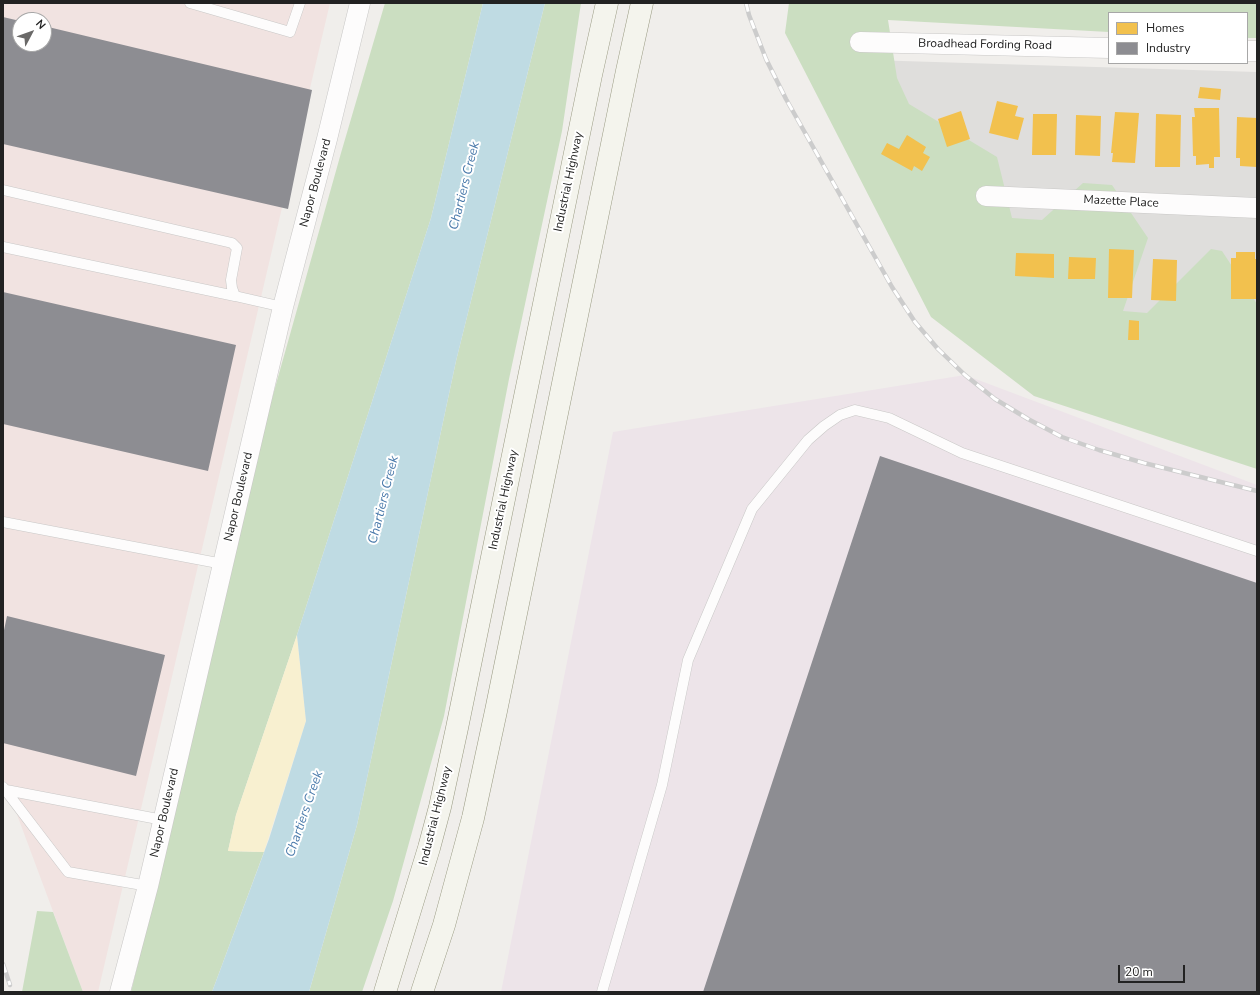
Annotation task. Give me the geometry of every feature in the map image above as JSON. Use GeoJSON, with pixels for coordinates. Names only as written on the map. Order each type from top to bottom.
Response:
{"type":"FeatureCollection","features":[{"type":"Feature","properties":{"kind":"street","name":"Napor Boulevard"},"geometry":{"type":"LineString","coordinates":[[120,992],[148,886],[283,307],[327,139],[360,3]]}},
{"type":"Feature","properties":{"kind":"street","name":"Industrial Highway"},"geometry":{"type":"LineString","coordinates":[[384,992],[419,883],[440,806],[459,721],[607,3]]}},
{"type":"Feature","properties":{"kind":"street"},"geometry":{"type":"LineString","coordinates":[[422,992],[444,925],[475,811],[642,3]]}},
{"type":"Feature","properties":{"kind":"street","name":"Broadhead Fording Road"},"geometry":{"type":"LineString","coordinates":[[860,42],[1108,48]]}},
{"type":"Feature","properties":{"kind":"street","name":"Mazette Place"},"geometry":{"type":"LineString","coordinates":[[986,196],[1257,208]]}},
{"type":"Feature","properties":{"kind":"lane"},"geometry":{"type":"LineString","coordinates":[[190,3],[290,32],[300,3]]}},
{"type":"Feature","properties":{"kind":"lane"},"geometry":{"type":"LineString","coordinates":[[3,190],[232,243],[237,248],[231,280],[235,296]]}},
{"type":"Feature","properties":{"kind":"lane"},"geometry":{"type":"LineString","coordinates":[[3,247],[283,307]]}},
{"type":"Feature","properties":{"kind":"lane"},"geometry":{"type":"LineString","coordinates":[[602,992],[662,785],[688,660],[752,509],[808,440],[824,426],[840,416],[855,410],[889,418],[962,453],[1257,551]]}},
{"type":"Feature","properties":{"kind":"lane"},"geometry":{"type":"LineString","coordinates":[[3,522],[223,564]]}},
{"type":"Feature","properties":{"kind":"lane"},"geometry":{"type":"LineString","coordinates":[[4,788],[163,820]]}},
{"type":"Feature","properties":{"kind":"lane"},"geometry":{"type":"LineString","coordinates":[[4,788],[68,872],[148,886]]}},
{"type":"Feature","properties":{"kind":"shaded area"},"geometry":{"type":"Polygon","coordinates":[[[3,3],[330,3],[98,992],[83,992],[3,777],[3,3]]]}},
{"type":"Feature","properties":{"kind":"shaded area"},"geometry":{"type":"Polygon","coordinates":[[[838,59],[1257,72],[1257,357],[1139,361],[838,59]]]}},
{"type":"Feature","properties":{"kind":"shaded area"},"geometry":{"type":"Polygon","coordinates":[[[965,375],[1257,485],[1257,992],[501,992],[613,432],[965,375]]]}},
{"type":"Feature","properties":{"kind":"green space"},"geometry":{"type":"Polygon","coordinates":[[[385,3],[483,3],[431,218],[297,635],[236,815],[228,851],[264,852],[212,992],[131,992],[194,731],[255,459],[385,3]]]}},
{"type":"Feature","properties":{"kind":"green space"},"geometry":{"type":"Polygon","coordinates":[[[545,3],[581,3],[562,131],[509,379],[444,716],[393,901],[362,992],[309,992],[357,825],[456,361],[545,3]]]}},
{"type":"Feature","properties":{"kind":"green space"},"geometry":{"type":"Polygon","coordinates":[[[789,3],[1257,3],[1257,38],[1248,38],[1248,12],[1108,12],[1108,32],[888,20],[897,78],[909,104],[997,157],[1012,218],[1042,220],[1083,183],[1112,185],[1148,238],[1123,311],[1147,313],[1211,249],[1222,251],[1257,304],[1257,469],[1034,396],[931,317],[785,33],[789,3]]]}},
{"type":"Feature","properties":{"kind":"green space"},"geometry":{"type":"Polygon","coordinates":[[[37,911],[53,912],[83,992],[22,992],[37,911]]]}},
{"type":"Feature","properties":{"kind":"sand"},"geometry":{"type":"Polygon","coordinates":[[[297,635],[306,721],[264,852],[228,851],[236,815],[297,635]]]}},
{"type":"Feature","properties":{"kind":"water","name":"Chartiers Creek"},"geometry":{"type":"Polygon","coordinates":[[[483,3],[545,3],[456,361],[357,825],[309,992],[212,992],[269,839],[306,721],[297,635],[431,218],[483,3]]]}},
{"type":"Feature","properties":{"kind":"building: Homes"},"geometry":{"type":"Polygon","coordinates":[[[1200,87],[1221,89],[1220,100],[1198,98],[1200,87]]]}},
{"type":"Feature","properties":{"kind":"building: Homes"},"geometry":{"type":"Polygon","coordinates":[[[997,101],[1018,106],[1015,116],[1024,118],[1018,140],[989,133],[997,101]]]}},
{"type":"Feature","properties":{"kind":"building: Homes"},"geometry":{"type":"Polygon","coordinates":[[[1194,108],[1219,108],[1220,157],[1214,157],[1214,168],[1209,168],[1209,164],[1196,165],[1196,156],[1193,156],[1192,117],[1195,117],[1194,108]]]}},
{"type":"Feature","properties":{"kind":"building: Homes"},"geometry":{"type":"Polygon","coordinates":[[[961,111],[970,139],[947,147],[938,119],[961,111]]]}},
{"type":"Feature","properties":{"kind":"building: Homes"},"geometry":{"type":"Polygon","coordinates":[[[1115,112],[1139,113],[1135,163],[1112,162],[1113,153],[1111,153],[1115,112]]]}},
{"type":"Feature","properties":{"kind":"building: Homes"},"geometry":{"type":"Polygon","coordinates":[[[1033,114],[1057,114],[1056,155],[1032,155],[1033,114]]]}},
{"type":"Feature","properties":{"kind":"building: Homes"},"geometry":{"type":"Polygon","coordinates":[[[1156,114],[1181,115],[1180,167],[1155,167],[1156,114]]]}},
{"type":"Feature","properties":{"kind":"building: Homes"},"geometry":{"type":"Polygon","coordinates":[[[1076,115],[1101,116],[1100,156],[1075,155],[1076,115]]]}},
{"type":"Feature","properties":{"kind":"building: Homes"},"geometry":{"type":"Polygon","coordinates":[[[1237,117],[1257,118],[1257,167],[1240,166],[1240,158],[1236,158],[1237,117]]]}},
{"type":"Feature","properties":{"kind":"building: Homes"},"geometry":{"type":"Polygon","coordinates":[[[907,135],[926,147],[923,153],[930,157],[922,171],[914,166],[912,171],[881,154],[887,143],[899,149],[907,135]]]}},
{"type":"Feature","properties":{"kind":"building: Homes"},"geometry":{"type":"Polygon","coordinates":[[[1109,249],[1134,250],[1132,298],[1108,298],[1109,249]]]}},
{"type":"Feature","properties":{"kind":"building: Homes"},"geometry":{"type":"Polygon","coordinates":[[[1236,252],[1255,252],[1255,259],[1257,259],[1257,299],[1231,299],[1231,258],[1236,258],[1236,252]]]}},
{"type":"Feature","properties":{"kind":"building: Homes"},"geometry":{"type":"Polygon","coordinates":[[[1016,253],[1054,254],[1054,278],[1015,276],[1016,253]]]}},
{"type":"Feature","properties":{"kind":"building: Homes"},"geometry":{"type":"Polygon","coordinates":[[[1069,257],[1096,258],[1095,279],[1068,279],[1069,257]]]}},
{"type":"Feature","properties":{"kind":"building: Homes"},"geometry":{"type":"Polygon","coordinates":[[[1153,259],[1177,260],[1176,301],[1151,300],[1153,259]]]}},
{"type":"Feature","properties":{"kind":"building: Homes"},"geometry":{"type":"Polygon","coordinates":[[[1129,320],[1139,321],[1139,340],[1128,340],[1129,320]]]}},
{"type":"Feature","properties":{"kind":"building: Industry"},"geometry":{"type":"Polygon","coordinates":[[[3,17],[12,19],[12,52],[52,52],[52,28],[312,90],[288,209],[3,144],[3,17]]]}},
{"type":"Feature","properties":{"kind":"building: Industry"},"geometry":{"type":"Polygon","coordinates":[[[3,292],[236,345],[208,471],[3,424],[3,292]]]}},
{"type":"Feature","properties":{"kind":"building: Industry"},"geometry":{"type":"Polygon","coordinates":[[[880,456],[1257,583],[1257,992],[703,992],[880,456]]]}},
{"type":"Feature","properties":{"kind":"building: Industry"},"geometry":{"type":"Polygon","coordinates":[[[7,616],[165,655],[136,776],[3,743],[3,635],[7,616]]]}},
{"type":"Feature","properties":{"kind":"railway"},"geometry":{"type":"LineString","coordinates":[[746,3],[749,15],[766,59],[786,99],[892,287],[915,322],[938,349],[965,375],[995,399],[1062,437],[1099,450],[1144,463],[1257,491]]}},
{"type":"Feature","properties":{"kind":"railway"},"geometry":{"type":"LineString","coordinates":[[3,964],[10,985]]}}]}
